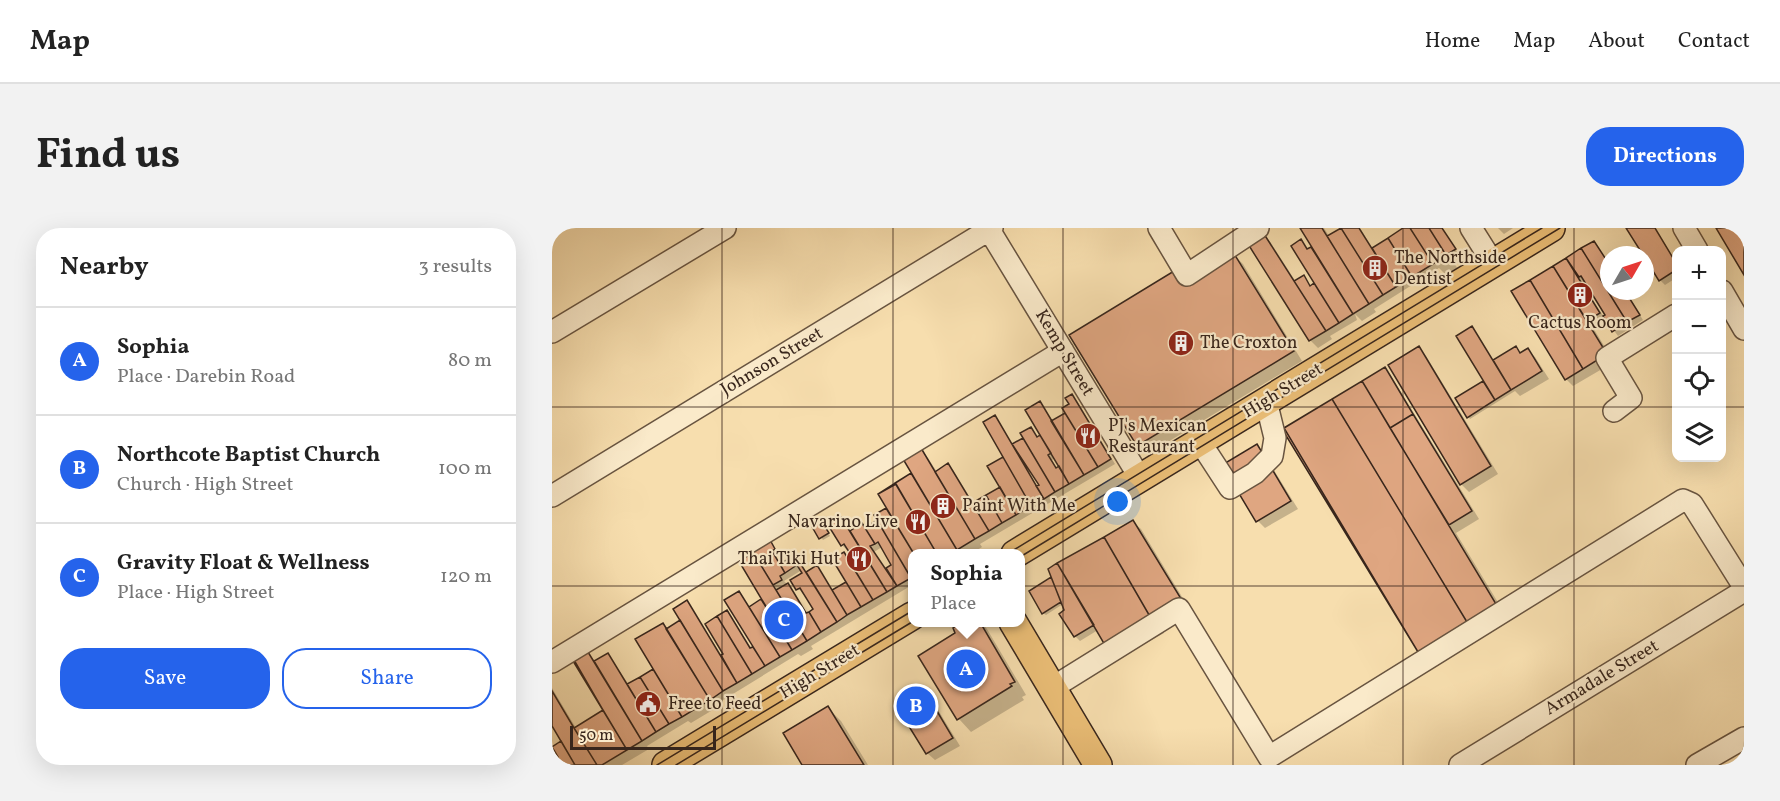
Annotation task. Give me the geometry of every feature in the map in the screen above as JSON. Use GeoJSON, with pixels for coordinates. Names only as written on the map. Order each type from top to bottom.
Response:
{"type":"FeatureCollection","features":[{"type":"Feature","properties":{"kind":"main road","name":"High Street"},"geometry":{"type":"LineString","coordinates":[[1023,549],[1551,228]]}},
{"type":"Feature","properties":{"kind":"main road","name":"High Street"},"geometry":{"type":"LineString","coordinates":[[666,765],[908,618]]}},
{"type":"Feature","properties":{"kind":"main road"},"geometry":{"type":"LineString","coordinates":[[1016,627],[1098,765]]}},
{"type":"Feature","properties":{"kind":"street"},"geometry":{"type":"LineString","coordinates":[[552,332],[725,228]]}},
{"type":"Feature","properties":{"kind":"street","name":"Kemp Street"},"geometry":{"type":"LineString","coordinates":[[990,228],[1140,478]]}},
{"type":"Feature","properties":{"kind":"street","name":"Johnson Street"},"geometry":{"type":"LineString","coordinates":[[552,496],[990,228]]}},
{"type":"Feature","properties":{"kind":"street"},"geometry":{"type":"LineString","coordinates":[[1159,228],[1187,275],[1258,228]]}},
{"type":"Feature","properties":{"kind":"street"},"geometry":{"type":"LineString","coordinates":[[1471,228],[1493,263]]}},
{"type":"Feature","properties":{"kind":"street"},"geometry":{"type":"LineString","coordinates":[[1684,228],[1695,246]]}},
{"type":"Feature","properties":{"kind":"street"},"geometry":{"type":"LineString","coordinates":[[1726,298],[1744,329]]}},
{"type":"Feature","properties":{"kind":"street"},"geometry":{"type":"LineString","coordinates":[[1614,411],[1631,398],[1607,358],[1672,318]]}},
{"type":"Feature","properties":{"kind":"street"},"geometry":{"type":"LineString","coordinates":[[552,662],[1063,351]]}},
{"type":"Feature","properties":{"kind":"street"},"geometry":{"type":"LineString","coordinates":[[1200,442],[1230,488],[1255,473],[1272,456],[1275,438],[1266,401]]}},
{"type":"Feature","properties":{"kind":"street"},"geometry":{"type":"LineString","coordinates":[[1052,688],[1179,609],[1269,757],[1683,500],[1692,504],[1744,589]]}},
{"type":"Feature","properties":{"kind":"street","name":"Armadale Street"},"geometry":{"type":"LineString","coordinates":[[1460,765],[1744,589]]}},
{"type":"Feature","properties":{"kind":"street"},"geometry":{"type":"LineString","coordinates":[[1697,765],[1744,738]]}},
{"type":"Feature","properties":{"kind":"building"},"geometry":{"type":"Polygon","coordinates":[[[1300,228],[1322,228],[1369,304],[1353,314],[1300,228]]]}},
{"type":"Feature","properties":{"kind":"building","name":"The Northside Dentist"},"geometry":{"type":"Polygon","coordinates":[[[1341,228],[1359,228],[1396,287],[1383,295],[1341,228]]]}},
{"type":"Feature","properties":{"kind":"building"},"geometry":{"type":"Polygon","coordinates":[[[1341,228],[1383,295],[1369,304],[1327,236],[1341,228]]]}},
{"type":"Feature","properties":{"kind":"building"},"geometry":{"type":"Polygon","coordinates":[[[1403,228],[1410,228],[1433,264],[1412,277],[1388,238],[1403,228]]]}},
{"type":"Feature","properties":{"kind":"building"},"geometry":{"type":"Polygon","coordinates":[[[1410,228],[1429,228],[1446,255],[1433,264],[1410,228]]]}},
{"type":"Feature","properties":{"kind":"building"},"geometry":{"type":"Polygon","coordinates":[[[1429,228],[1442,228],[1456,249],[1446,255],[1429,228]]]}},
{"type":"Feature","properties":{"kind":"building"},"geometry":{"type":"Polygon","coordinates":[[[1626,228],[1655,228],[1672,256],[1672,273],[1659,281],[1654,273],[1654,246],[1637,246],[1626,228]]]}},
{"type":"Feature","properties":{"kind":"building"},"geometry":{"type":"Polygon","coordinates":[[[1716,228],[1744,228],[1744,275],[1716,228]]]}},
{"type":"Feature","properties":{"kind":"building"},"geometry":{"type":"Polygon","coordinates":[[[1264,234],[1326,331],[1309,341],[1248,244],[1264,234]]]}},
{"type":"Feature","properties":{"kind":"building"},"geometry":{"type":"Polygon","coordinates":[[[1388,238],[1412,277],[1396,287],[1372,248],[1388,238]]]}},
{"type":"Feature","properties":{"kind":"building"},"geometry":{"type":"Polygon","coordinates":[[[1301,239],[1307,249],[1311,247],[1353,314],[1339,323],[1291,246],[1301,239]]]}},
{"type":"Feature","properties":{"kind":"building"},"geometry":{"type":"Polygon","coordinates":[[[1594,241],[1600,250],[1600,279],[1581,248],[1594,241]]]}},
{"type":"Feature","properties":{"kind":"building"},"geometry":{"type":"Polygon","coordinates":[[[1581,248],[1600,279],[1600,300],[1613,300],[1627,322],[1612,332],[1603,316],[1605,315],[1581,276],[1579,277],[1566,258],[1581,248]]]}},
{"type":"Feature","properties":{"kind":"building","name":"The Croxton"},"geometry":{"type":"Polygon","coordinates":[[[1233,252],[1294,351],[1137,446],[1069,335],[1179,268],[1233,252]]]}},
{"type":"Feature","properties":{"kind":"building","name":"Cactus Room"},"geometry":{"type":"Polygon","coordinates":[[[1566,258],[1600,313],[1587,321],[1553,266],[1566,258]]]}},
{"type":"Feature","properties":{"kind":"building"},"geometry":{"type":"Polygon","coordinates":[[[1553,266],[1607,354],[1583,369],[1530,280],[1553,266]]]}},
{"type":"Feature","properties":{"kind":"building"},"geometry":{"type":"Polygon","coordinates":[[[1304,275],[1310,286],[1314,283],[1339,323],[1326,331],[1294,281],[1304,275]]]}},
{"type":"Feature","properties":{"kind":"building"},"geometry":{"type":"Polygon","coordinates":[[[1530,280],[1583,369],[1565,380],[1511,291],[1530,280]]]}},
{"type":"Feature","properties":{"kind":"building"},"geometry":{"type":"Polygon","coordinates":[[[1613,300],[1631,300],[1640,315],[1627,322],[1613,300]]]}},
{"type":"Feature","properties":{"kind":"building"},"geometry":{"type":"Polygon","coordinates":[[[1472,326],[1511,390],[1495,400],[1456,336],[1472,326]]]}},
{"type":"Feature","properties":{"kind":"building"},"geometry":{"type":"Polygon","coordinates":[[[1419,346],[1491,466],[1460,485],[1388,365],[1419,346]]]}},
{"type":"Feature","properties":{"kind":"building"},"geometry":{"type":"Polygon","coordinates":[[[1516,346],[1520,353],[1528,348],[1542,371],[1511,390],[1493,360],[1516,346]]]}},
{"type":"Feature","properties":{"kind":"building"},"geometry":{"type":"Polygon","coordinates":[[[1385,367],[1413,414],[1390,428],[1362,381],[1385,367]]]}},
{"type":"Feature","properties":{"kind":"building"},"geometry":{"type":"Polygon","coordinates":[[[1362,381],[1499,609],[1470,627],[1332,399],[1362,381]]]}},
{"type":"Feature","properties":{"kind":"building"},"geometry":{"type":"Polygon","coordinates":[[[1362,381],[1499,609],[1421,657],[1284,428],[1362,381]]]}},
{"type":"Feature","properties":{"kind":"building"},"geometry":{"type":"Polygon","coordinates":[[[1483,381],[1495,400],[1467,418],[1455,398],[1483,381]]]}},
{"type":"Feature","properties":{"kind":"building","name":"PJ's Mexican Restaurant"},"geometry":{"type":"Polygon","coordinates":[[[1072,394],[1111,459],[1098,467],[1062,408],[1069,404],[1065,398],[1072,394]]]}},
{"type":"Feature","properties":{"kind":"building"},"geometry":{"type":"Polygon","coordinates":[[[1332,399],[1470,627],[1421,657],[1282,429],[1332,399]]]}},
{"type":"Feature","properties":{"kind":"building"},"geometry":{"type":"Polygon","coordinates":[[[1040,401],[1084,475],[1069,484],[1025,410],[1040,401]]]}},
{"type":"Feature","properties":{"kind":"building"},"geometry":{"type":"Polygon","coordinates":[[[1065,413],[1098,467],[1084,475],[1051,421],[1065,413]]]}},
{"type":"Feature","properties":{"kind":"building"},"geometry":{"type":"Polygon","coordinates":[[[1413,414],[1472,511],[1449,525],[1390,428],[1413,414]]]}},
{"type":"Feature","properties":{"kind":"building"},"geometry":{"type":"Polygon","coordinates":[[[995,415],[1044,499],[1031,506],[983,422],[995,415]]]}},
{"type":"Feature","properties":{"kind":"building"},"geometry":{"type":"Polygon","coordinates":[[[1031,427],[1037,437],[1040,435],[1051,453],[1048,455],[1056,468],[1059,466],[1069,484],[1055,492],[1020,433],[1031,427]]]}},
{"type":"Feature","properties":{"kind":"building"},"geometry":{"type":"Polygon","coordinates":[[[1023,438],[1055,492],[1044,499],[1036,486],[1039,485],[1012,444],[1023,438]]]}},
{"type":"Feature","properties":{"kind":"building"},"geometry":{"type":"Polygon","coordinates":[[[1257,444],[1291,501],[1256,522],[1222,465],[1257,444]]]}},
{"type":"Feature","properties":{"kind":"building","name":"Paint With Me"},"geometry":{"type":"Polygon","coordinates":[[[921,448],[975,539],[956,549],[903,459],[921,448]]]}},
{"type":"Feature","properties":{"kind":"building"},"geometry":{"type":"Polygon","coordinates":[[[1003,457],[1031,506],[1016,515],[987,466],[1003,457]]]}},
{"type":"Feature","properties":{"kind":"building"},"geometry":{"type":"Polygon","coordinates":[[[948,463],[989,531],[975,539],[935,472],[948,463]]]}},
{"type":"Feature","properties":{"kind":"building"},"geometry":{"type":"Polygon","coordinates":[[[911,473],[956,549],[934,549],[895,483],[911,473]]]}},
{"type":"Feature","properties":{"kind":"building","name":"Navarino Live"},"geometry":{"type":"Polygon","coordinates":[[[911,473],[956,549],[911,549],[878,494],[911,473]]]}},
{"type":"Feature","properties":{"kind":"building"},"geometry":{"type":"Polygon","coordinates":[[[896,484],[934,549],[911,549],[878,494],[896,484]]]}},
{"type":"Feature","properties":{"kind":"building"},"geometry":{"type":"Polygon","coordinates":[[[1000,487],[1016,515],[1002,523],[986,495],[1000,487]]]}},
{"type":"Feature","properties":{"kind":"building"},"geometry":{"type":"Polygon","coordinates":[[[986,495],[1002,523],[989,531],[972,503],[986,495]]]}},
{"type":"Feature","properties":{"kind":"building"},"geometry":{"type":"Polygon","coordinates":[[[886,508],[911,549],[908,549],[908,573],[874,515],[886,508]]]}},
{"type":"Feature","properties":{"kind":"building","name":"Thai Tiki Hut"},"geometry":{"type":"Polygon","coordinates":[[[841,517],[887,592],[873,600],[849,561],[853,558],[844,544],[841,546],[828,525],[841,517]]]}},
{"type":"Feature","properties":{"kind":"building"},"geometry":{"type":"Polygon","coordinates":[[[820,519],[829,533],[819,539],[811,525],[820,519]]]}},
{"type":"Feature","properties":{"kind":"building"},"geometry":{"type":"Polygon","coordinates":[[[877,520],[908,573],[908,580],[897,586],[886,568],[891,565],[878,542],[875,544],[865,528],[877,520]]]}},
{"type":"Feature","properties":{"kind":"building"},"geometry":{"type":"Polygon","coordinates":[[[1133,520],[1183,602],[1152,620],[1104,537],[1133,520]]]}},
{"type":"Feature","properties":{"kind":"building"},"geometry":{"type":"Polygon","coordinates":[[[862,523],[875,544],[870,546],[897,586],[887,592],[850,531],[862,523]]]}},
{"type":"Feature","properties":{"kind":"building"},"geometry":{"type":"Polygon","coordinates":[[[1104,537],[1152,620],[1106,647],[1057,563],[1104,537]]]}},
{"type":"Feature","properties":{"kind":"building"},"geometry":{"type":"Polygon","coordinates":[[[769,538],[775,549],[772,551],[785,573],[780,576],[782,580],[773,585],[751,549],[769,538]]]}},
{"type":"Feature","properties":{"kind":"building"},"geometry":{"type":"Polygon","coordinates":[[[751,549],[807,641],[792,650],[737,558],[751,549]]]}},
{"type":"Feature","properties":{"kind":"building"},"geometry":{"type":"Polygon","coordinates":[[[844,552],[873,600],[861,607],[832,559],[844,552]]]}},
{"type":"Feature","properties":{"kind":"building"},"geometry":{"type":"Polygon","coordinates":[[[844,552],[873,600],[847,615],[832,590],[846,582],[832,559],[844,552]]]}},
{"type":"Feature","properties":{"kind":"building"},"geometry":{"type":"Polygon","coordinates":[[[795,555],[837,622],[821,632],[809,612],[813,609],[800,588],[796,590],[790,580],[802,573],[797,565],[785,573],[780,564],[795,555]]]}},
{"type":"Feature","properties":{"kind":"building"},"geometry":{"type":"Polygon","coordinates":[[[1057,563],[1094,625],[1074,637],[1059,614],[1064,610],[1048,569],[1057,563]]]}},
{"type":"Feature","properties":{"kind":"building"},"geometry":{"type":"Polygon","coordinates":[[[817,565],[847,615],[837,622],[806,572],[817,565]]]}},
{"type":"Feature","properties":{"kind":"building"},"geometry":{"type":"Polygon","coordinates":[[[1051,577],[1061,602],[1042,614],[1029,591],[1051,577]]]}},
{"type":"Feature","properties":{"kind":"building"},"geometry":{"type":"Polygon","coordinates":[[[846,582],[861,607],[847,615],[832,590],[846,582]]]}},
{"type":"Feature","properties":{"kind":"building"},"geometry":{"type":"Polygon","coordinates":[[[788,583],[806,613],[809,612],[821,632],[807,641],[776,590],[788,583]]]}},
{"type":"Feature","properties":{"kind":"building"},"geometry":{"type":"Polygon","coordinates":[[[739,591],[780,657],[765,666],[724,600],[739,591]]]}},
{"type":"Feature","properties":{"kind":"building"},"geometry":{"type":"Polygon","coordinates":[[[761,599],[792,650],[780,657],[749,607],[761,599]]]}},
{"type":"Feature","properties":{"kind":"building"},"geometry":{"type":"Polygon","coordinates":[[[687,600],[737,683],[723,691],[673,609],[687,600]]]}},
{"type":"Feature","properties":{"kind":"building"},"geometry":{"type":"Polygon","coordinates":[[[727,610],[750,648],[753,647],[765,666],[752,674],[717,616],[727,610]]]}},
{"type":"Feature","properties":{"kind":"building"},"geometry":{"type":"Polygon","coordinates":[[[717,616],[752,674],[737,683],[705,624],[717,616]]]}},
{"type":"Feature","properties":{"kind":"building"},"geometry":{"type":"Polygon","coordinates":[[[680,620],[723,691],[710,700],[666,629],[680,620]]]}},
{"type":"Feature","properties":{"kind":"building"},"geometry":{"type":"Polygon","coordinates":[[[663,623],[710,700],[682,717],[635,639],[663,623]]]}},
{"type":"Feature","properties":{"kind":"building"},"geometry":{"type":"Polygon","coordinates":[[[983,627],[1015,682],[957,720],[918,656],[955,633],[953,628],[983,627]]]}},
{"type":"Feature","properties":{"kind":"building"},"geometry":{"type":"Polygon","coordinates":[[[588,652],[642,741],[627,750],[573,661],[588,652]]]}},
{"type":"Feature","properties":{"kind":"building"},"geometry":{"type":"Polygon","coordinates":[[[588,652],[642,741],[602,765],[597,765],[574,728],[603,710],[574,660],[588,652]]]}},
{"type":"Feature","properties":{"kind":"building"},"geometry":{"type":"Polygon","coordinates":[[[608,653],[656,732],[642,741],[594,661],[608,653]]]}},
{"type":"Feature","properties":{"kind":"building"},"geometry":{"type":"Polygon","coordinates":[[[653,669],[682,717],[669,724],[640,677],[653,669]]]}},
{"type":"Feature","properties":{"kind":"building","name":"Free to Feed"},"geometry":{"type":"Polygon","coordinates":[[[640,677],[669,724],[656,732],[627,684],[640,677]]]}},
{"type":"Feature","properties":{"kind":"building"},"geometry":{"type":"Polygon","coordinates":[[[552,691],[597,765],[575,765],[552,726],[552,691]]]}},
{"type":"Feature","properties":{"kind":"building"},"geometry":{"type":"Polygon","coordinates":[[[925,691],[953,738],[926,754],[897,707],[925,691]]]}},
{"type":"Feature","properties":{"kind":"building"},"geometry":{"type":"Polygon","coordinates":[[[828,706],[864,765],[802,765],[783,733],[828,706]]]}},
{"type":"Feature","properties":{"kind":"building"},"geometry":{"type":"Polygon","coordinates":[[[603,710],[627,750],[602,765],[597,765],[574,728],[603,710]]]}},
{"type":"Feature","properties":{"kind":"building"},"geometry":{"type":"Polygon","coordinates":[[[561,741],[575,765],[552,765],[552,760],[558,757],[552,747],[561,741]]]}},
{"type":"Feature","properties":{"kind":"tram line"},"geometry":{"type":"LineString","coordinates":[[1015,549],[1542,228]]}},
{"type":"Feature","properties":{"kind":"tram line"},"geometry":{"type":"LineString","coordinates":[[1025,554],[1560,228]]}},
{"type":"Feature","properties":{"kind":"tram line"},"geometry":{"type":"LineString","coordinates":[[657,765],[908,613]]}},
{"type":"Feature","properties":{"kind":"tram line"},"geometry":{"type":"LineString","coordinates":[[676,765],[908,624]]}},
{"type":"Feature","properties":{"kind":"place","name":"The Northside Dentist"},"geometry":{"type":"Point","coordinates":[1375,268]}},
{"type":"Feature","properties":{"kind":"place","name":"Cactus Room"},"geometry":{"type":"Point","coordinates":[1580,295]}},
{"type":"Feature","properties":{"kind":"place","name":"The Croxton"},"geometry":{"type":"Point","coordinates":[1181,343]}},
{"type":"Feature","properties":{"kind":"place","name":"PJ's Mexican Restaurant"},"geometry":{"type":"Point","coordinates":[1088,436]}},
{"type":"Feature","properties":{"kind":"place","name":"Paint With Me"},"geometry":{"type":"Point","coordinates":[943,506]}},
{"type":"Feature","properties":{"kind":"place","name":"Navarino Live"},"geometry":{"type":"Point","coordinates":[918,522]}},
{"type":"Feature","properties":{"kind":"place","name":"Thai Tiki Hut"},"geometry":{"type":"Point","coordinates":[859,559]}},
{"type":"Feature","properties":{"kind":"place","name":"Gravity Float & Wellness"},"geometry":{"type":"Point","coordinates":[784,620]}},
{"type":"Feature","properties":{"kind":"place","name":"Sophia"},"geometry":{"type":"Point","coordinates":[966,669]}},
{"type":"Feature","properties":{"kind":"place","name":"Free to Feed"},"geometry":{"type":"Point","coordinates":[648,704]}},
{"type":"Feature","properties":{"kind":"place","name":"Northcote Baptist Church"},"geometry":{"type":"Point","coordinates":[916,706]}}]}
